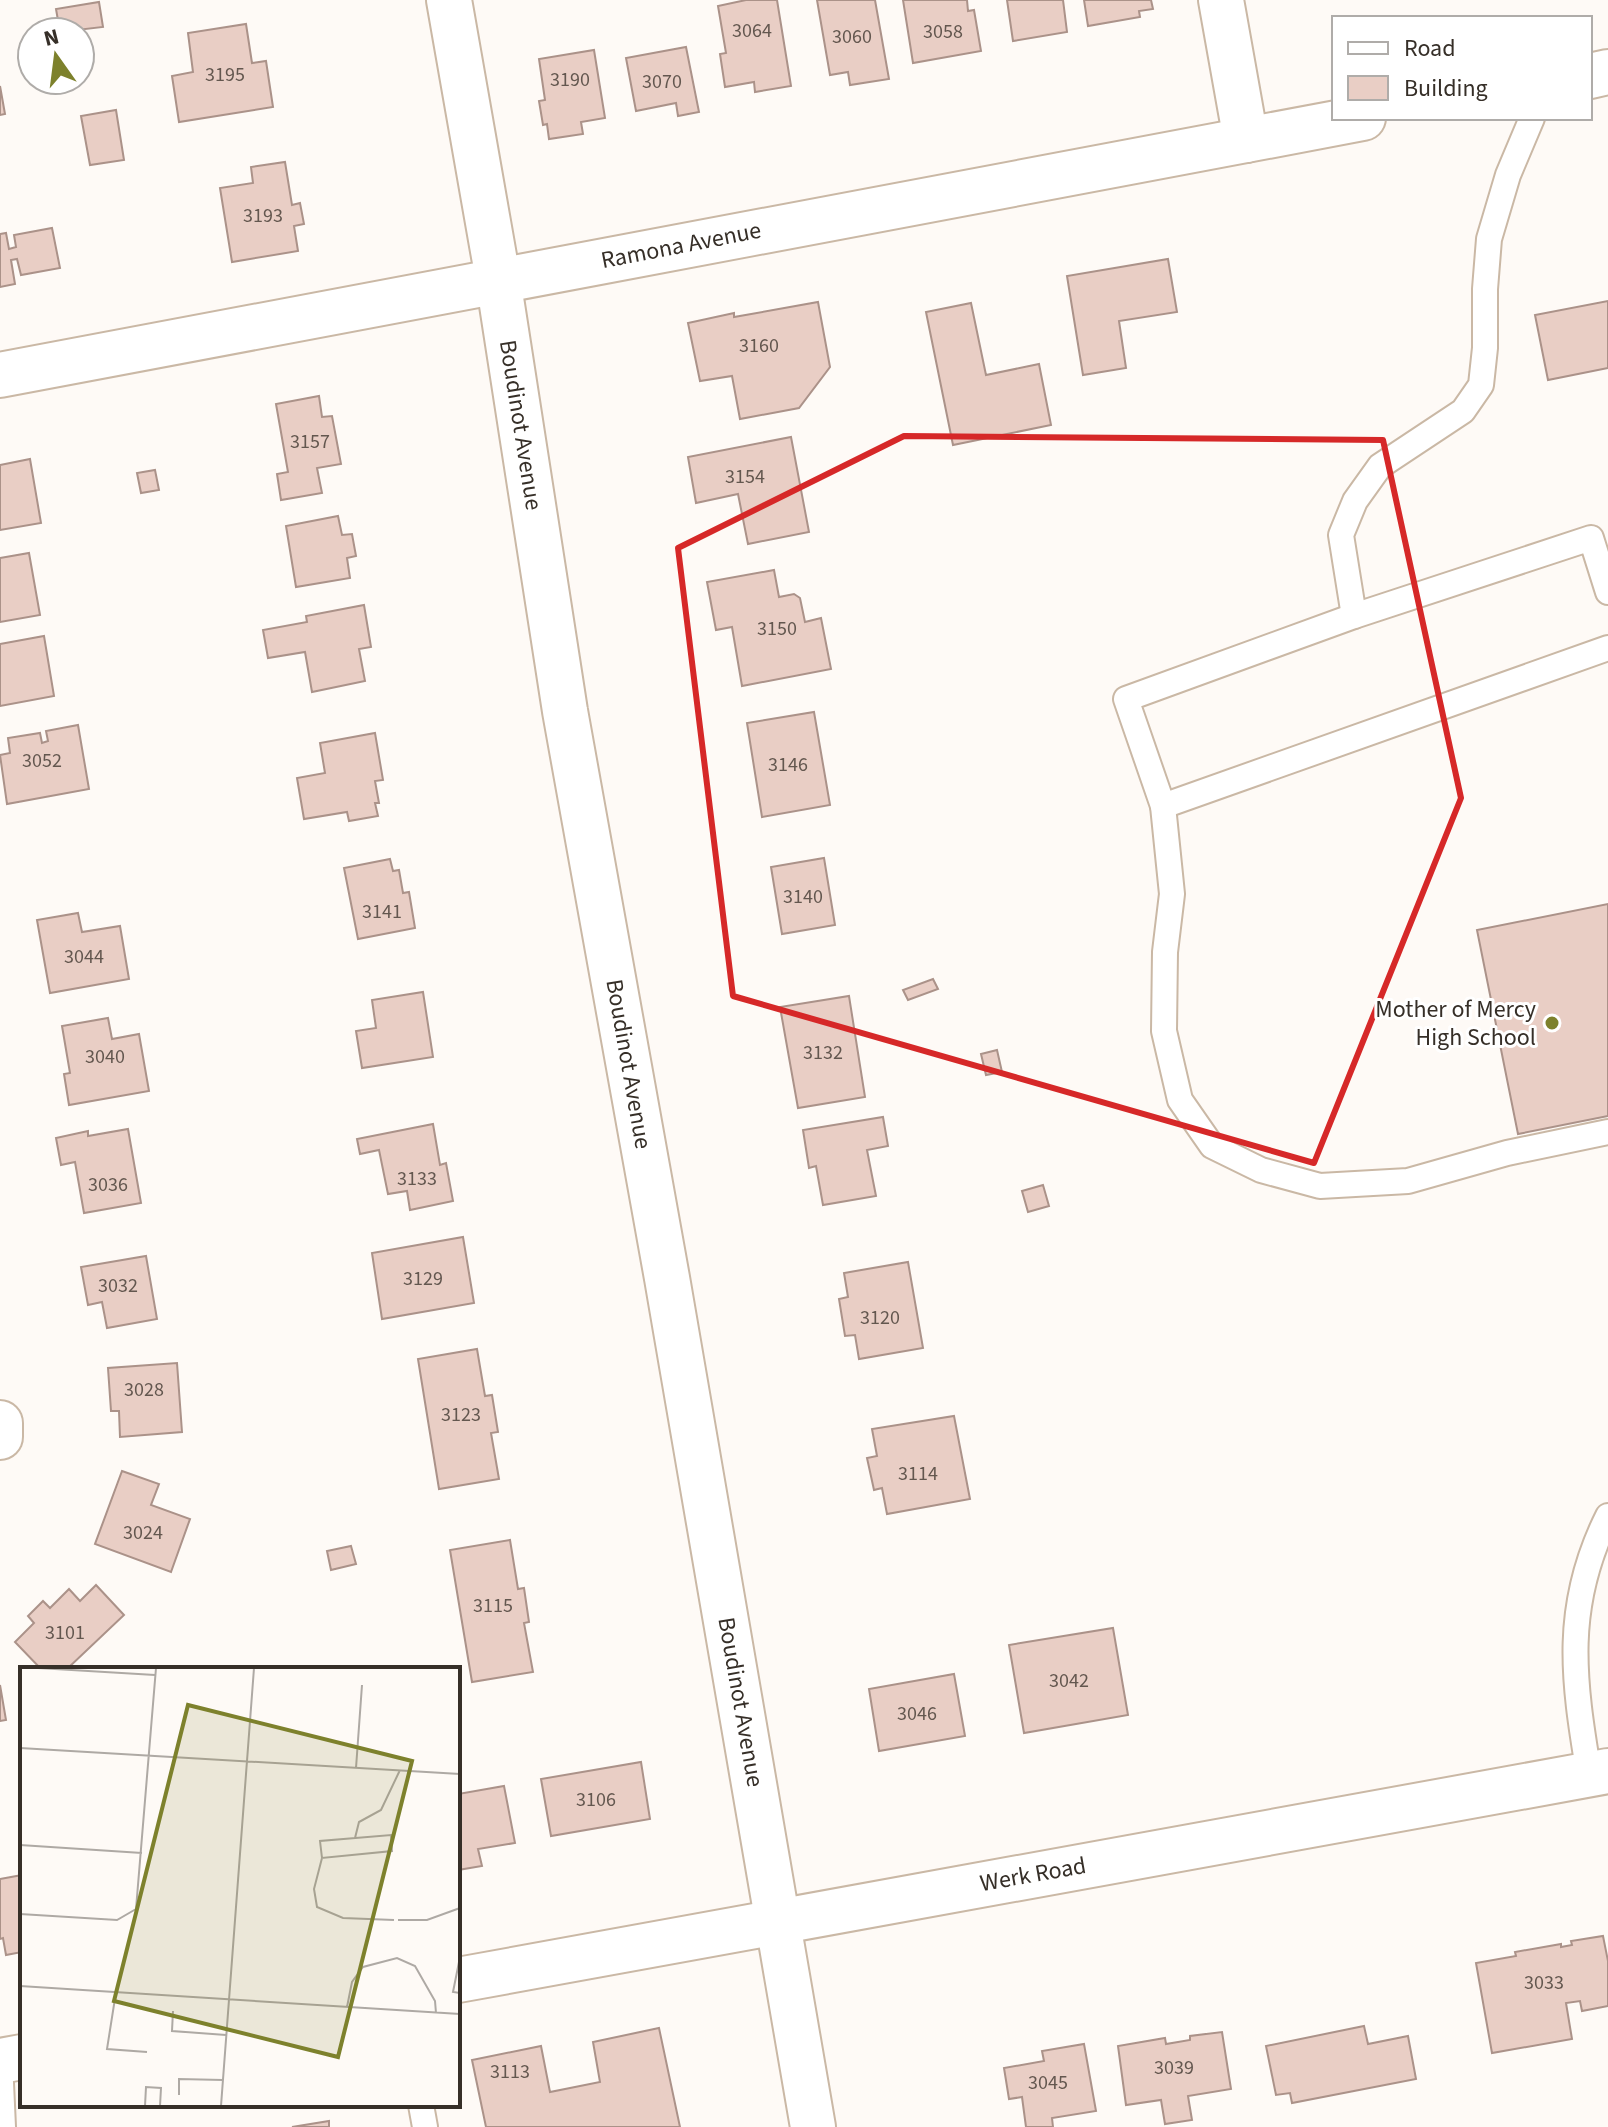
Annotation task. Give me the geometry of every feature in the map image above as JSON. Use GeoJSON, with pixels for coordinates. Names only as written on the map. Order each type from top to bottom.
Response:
{"type":"FeatureCollection","features":[{"type":"Feature","properties":{"kind":"street","name":"Boudinot Avenue"},"geometry":{"type":"LineString","coordinates":[[449,0],[498,279],[565,711],[813,2127]]}},
{"type":"Feature","properties":{"kind":"street"},"geometry":{"type":"LineString","coordinates":[[1221,0],[1246,140]]}},
{"type":"Feature","properties":{"kind":"street","name":"Ramona Avenue"},"geometry":{"type":"LineString","coordinates":[[0,375],[1352,120]]}},
{"type":"Feature","properties":{"kind":"street"},"geometry":{"type":"LineString","coordinates":[[0,1423],[0,1437]]}},
{"type":"Feature","properties":{"kind":"street","name":"Werk Road"},"geometry":{"type":"LineString","coordinates":[[460,1980],[1598,1772]]}},
{"type":"Feature","properties":{"kind":"street"},"geometry":{"type":"LineString","coordinates":[[0,2061],[20,2057]]}},
{"type":"Feature","properties":{"kind":"lane"},"geometry":{"type":"LineString","coordinates":[[1354,616],[1341,535],[1355,501],[1380,466],[1463,411],[1481,385],[1489,239],[1508,175],[1531,120]]}},
{"type":"Feature","properties":{"kind":"lane"},"geometry":{"type":"LineString","coordinates":[[1608,592],[1591,538],[1354,616],[1126,699],[1163,806],[1172,894],[1165,952],[1164,1031],[1180,1100],[1212,1146],[1261,1170],[1320,1186],[1408,1181],[1507,1153],[1608,1132]]}},
{"type":"Feature","properties":{"kind":"lane"},"geometry":{"type":"LineString","coordinates":[[1163,806],[1608,648]]}},
{"type":"Feature","properties":{"kind":"lane"},"geometry":{"type":"LineString","coordinates":[[1598,1772],[1577,1704],[1573,1654],[1580,1594],[1597,1537],[1608,1516]]}},
{"type":"Feature","properties":{"kind":"lane"},"geometry":{"type":"LineString","coordinates":[[0,2061],[3,2127]]}},
{"type":"Feature","properties":{"kind":"lane"},"geometry":{"type":"LineString","coordinates":[[421,2107],[425,2127]]}},
{"type":"Feature","properties":{"kind":"highlighted area"},"geometry":{"type":"Polygon","coordinates":[[[904,436],[1383,440],[1461,798],[1314,1163],[733,996],[678,548],[904,436]]]}},
{"type":"Feature","properties":{"kind":"building"},"geometry":{"type":"Polygon","coordinates":[[[746,0],[777,0],[791,86],[755,92],[754,82],[725,87],[720,54],[726,53],[718,6],[746,0]]]}},
{"type":"Feature","properties":{"kind":"building"},"geometry":{"type":"Polygon","coordinates":[[[817,0],[875,0],[889,79],[850,85],[848,72],[830,75],[817,0]]]}},
{"type":"Feature","properties":{"kind":"building"},"geometry":{"type":"Polygon","coordinates":[[[903,0],[967,0],[968,11],[974,10],[981,51],[913,63],[903,0]]]}},
{"type":"Feature","properties":{"kind":"building"},"geometry":{"type":"Polygon","coordinates":[[[1007,0],[1063,0],[1067,32],[1013,41],[1007,0]]]}},
{"type":"Feature","properties":{"kind":"building"},"geometry":{"type":"Polygon","coordinates":[[[1084,0],[1151,0],[1153,9],[1139,11],[1140,17],[1088,26],[1084,0]]]}},
{"type":"Feature","properties":{"kind":"building"},"geometry":{"type":"Polygon","coordinates":[[[99,2],[103,27],[96,28],[96,16],[57,16],[56,9],[99,2]]]}},
{"type":"Feature","properties":{"kind":"building"},"geometry":{"type":"Polygon","coordinates":[[[246,24],[252,63],[266,61],[273,107],[179,122],[172,76],[193,72],[188,33],[246,24]]]}},
{"type":"Feature","properties":{"kind":"building"},"geometry":{"type":"Polygon","coordinates":[[[686,47],[699,112],[678,116],[676,103],[636,111],[626,58],[686,47]]]}},
{"type":"Feature","properties":{"kind":"building"},"geometry":{"type":"Polygon","coordinates":[[[594,50],[605,118],[581,122],[583,134],[549,139],[539,101],[545,100],[539,59],[594,50]]]}},
{"type":"Feature","properties":{"kind":"building"},"geometry":{"type":"Polygon","coordinates":[[[0,86],[5,114],[0,115],[0,86]]]}},
{"type":"Feature","properties":{"kind":"building"},"geometry":{"type":"Polygon","coordinates":[[[116,110],[124,160],[90,165],[81,116],[116,110]]]}},
{"type":"Feature","properties":{"kind":"building"},"geometry":{"type":"Polygon","coordinates":[[[285,162],[292,205],[300,203],[304,224],[294,226],[298,251],[232,262],[220,188],[253,183],[251,167],[285,162]]]}},
{"type":"Feature","properties":{"kind":"building"},"geometry":{"type":"Polygon","coordinates":[[[52,228],[60,268],[21,275],[17,259],[11,260],[15,284],[0,287],[0,234],[6,233],[9,249],[16,247],[14,235],[52,228]]]}},
{"type":"Feature","properties":{"kind":"building"},"geometry":{"type":"Polygon","coordinates":[[[1168,259],[1177,312],[1119,321],[1126,368],[1083,375],[1067,276],[1168,259]]]}},
{"type":"Feature","properties":{"kind":"building"},"geometry":{"type":"Polygon","coordinates":[[[1608,301],[1608,368],[1548,380],[1535,315],[1608,301]]]}},
{"type":"Feature","properties":{"kind":"building"},"geometry":{"type":"Polygon","coordinates":[[[818,302],[830,367],[799,408],[740,419],[732,376],[700,381],[688,323],[734,313],[734,317],[818,302]]]}},
{"type":"Feature","properties":{"kind":"building"},"geometry":{"type":"Polygon","coordinates":[[[971,303],[986,375],[1039,364],[1051,425],[953,445],[926,312],[971,303]]]}},
{"type":"Feature","properties":{"kind":"building"},"geometry":{"type":"Polygon","coordinates":[[[319,396],[322,417],[332,416],[341,464],[317,468],[322,493],[281,500],[277,474],[288,472],[276,404],[319,396]]]}},
{"type":"Feature","properties":{"kind":"building"},"geometry":{"type":"Polygon","coordinates":[[[791,437],[809,532],[748,544],[738,494],[696,503],[688,457],[791,437]]]}},
{"type":"Feature","properties":{"kind":"building"},"geometry":{"type":"Polygon","coordinates":[[[30,459],[41,523],[0,530],[0,465],[30,459]]]}},
{"type":"Feature","properties":{"kind":"building"},"geometry":{"type":"Polygon","coordinates":[[[155,470],[159,490],[141,493],[137,473],[155,470]]]}},
{"type":"Feature","properties":{"kind":"building"},"geometry":{"type":"Polygon","coordinates":[[[338,516],[342,535],[352,534],[356,556],[347,558],[350,578],[296,587],[286,526],[338,516]]]}},
{"type":"Feature","properties":{"kind":"building"},"geometry":{"type":"Polygon","coordinates":[[[29,553],[40,615],[0,622],[0,558],[29,553]]]}},
{"type":"Feature","properties":{"kind":"building"},"geometry":{"type":"Polygon","coordinates":[[[774,570],[779,597],[794,594],[800,598],[805,622],[821,618],[831,669],[742,686],[732,627],[716,630],[707,582],[774,570]]]}},
{"type":"Feature","properties":{"kind":"building"},"geometry":{"type":"Polygon","coordinates":[[[364,605],[371,647],[359,649],[365,681],[312,692],[305,652],[268,658],[263,630],[307,622],[306,616],[364,605]]]}},
{"type":"Feature","properties":{"kind":"building"},"geometry":{"type":"Polygon","coordinates":[[[44,636],[54,696],[0,706],[0,644],[44,636]]]}},
{"type":"Feature","properties":{"kind":"building"},"geometry":{"type":"Polygon","coordinates":[[[814,712],[830,805],[762,817],[747,723],[814,712]]]}},
{"type":"Feature","properties":{"kind":"building"},"geometry":{"type":"Polygon","coordinates":[[[78,725],[89,789],[7,804],[0,755],[10,753],[8,738],[40,733],[42,743],[48,741],[46,731],[78,725]]]}},
{"type":"Feature","properties":{"kind":"building"},"geometry":{"type":"Polygon","coordinates":[[[375,733],[383,780],[375,781],[378,816],[349,821],[347,812],[304,819],[297,778],[325,773],[320,743],[375,733]]]}},
{"type":"Feature","properties":{"kind":"building"},"geometry":{"type":"Polygon","coordinates":[[[824,858],[835,925],[782,934],[771,867],[824,858]]]}},
{"type":"Feature","properties":{"kind":"building"},"geometry":{"type":"Polygon","coordinates":[[[390,859],[393,871],[399,870],[403,893],[409,892],[415,928],[358,939],[344,868],[390,859]]]}},
{"type":"Feature","properties":{"kind":"building","name":"Mother of Mercy High School"},"geometry":{"type":"Polygon","coordinates":[[[1608,904],[1608,1116],[1518,1134],[1477,930],[1608,904]]]}},
{"type":"Feature","properties":{"kind":"building"},"geometry":{"type":"Polygon","coordinates":[[[78,913],[82,932],[120,926],[129,979],[50,993],[37,920],[78,913]]]}},
{"type":"Feature","properties":{"kind":"building"},"geometry":{"type":"Polygon","coordinates":[[[933,979],[938,989],[908,1000],[903,990],[933,979]]]}},
{"type":"Feature","properties":{"kind":"building"},"geometry":{"type":"Polygon","coordinates":[[[423,992],[433,1057],[362,1068],[356,1031],[376,1028],[372,1000],[423,992]]]}},
{"type":"Feature","properties":{"kind":"building"},"geometry":{"type":"Polygon","coordinates":[[[849,996],[865,1097],[798,1108],[780,1007],[849,996]]]}},
{"type":"Feature","properties":{"kind":"building"},"geometry":{"type":"Polygon","coordinates":[[[108,1018],[112,1039],[139,1034],[149,1091],[69,1105],[64,1074],[70,1073],[62,1026],[108,1018]]]}},
{"type":"Feature","properties":{"kind":"building"},"geometry":{"type":"Polygon","coordinates":[[[997,1050],[1002,1072],[986,1075],[981,1054],[997,1050]]]}},
{"type":"Feature","properties":{"kind":"building"},"geometry":{"type":"Polygon","coordinates":[[[883,1117],[888,1146],[867,1150],[876,1196],[823,1205],[816,1166],[809,1168],[803,1130],[883,1117]]]}},
{"type":"Feature","properties":{"kind":"building"},"geometry":{"type":"Polygon","coordinates":[[[433,1124],[440,1165],[446,1163],[453,1201],[410,1210],[407,1191],[388,1194],[379,1150],[360,1154],[357,1139],[433,1124]]]}},
{"type":"Feature","properties":{"kind":"building"},"geometry":{"type":"Polygon","coordinates":[[[128,1129],[141,1203],[84,1213],[75,1162],[61,1165],[56,1138],[88,1131],[88,1136],[128,1129]]]}},
{"type":"Feature","properties":{"kind":"building"},"geometry":{"type":"Polygon","coordinates":[[[1043,1185],[1049,1206],[1028,1212],[1022,1191],[1043,1185]]]}},
{"type":"Feature","properties":{"kind":"building"},"geometry":{"type":"Polygon","coordinates":[[[463,1237],[474,1303],[382,1319],[372,1253],[463,1237]]]}},
{"type":"Feature","properties":{"kind":"building"},"geometry":{"type":"Polygon","coordinates":[[[146,1256],[157,1319],[107,1328],[102,1302],[88,1305],[81,1267],[146,1256]]]}},
{"type":"Feature","properties":{"kind":"building"},"geometry":{"type":"Polygon","coordinates":[[[908,1262],[923,1348],[859,1359],[855,1335],[845,1336],[839,1299],[848,1297],[844,1273],[908,1262]]]}},
{"type":"Feature","properties":{"kind":"building"},"geometry":{"type":"Polygon","coordinates":[[[477,1349],[485,1396],[492,1395],[498,1432],[491,1433],[499,1479],[439,1489],[418,1359],[477,1349]]]}},
{"type":"Feature","properties":{"kind":"building"},"geometry":{"type":"Polygon","coordinates":[[[177,1363],[182,1432],[120,1437],[119,1411],[111,1411],[108,1368],[177,1363]]]}},
{"type":"Feature","properties":{"kind":"building"},"geometry":{"type":"Polygon","coordinates":[[[954,1416],[970,1499],[887,1514],[882,1488],[874,1490],[867,1458],[877,1456],[872,1429],[954,1416]]]}},
{"type":"Feature","properties":{"kind":"building"},"geometry":{"type":"Polygon","coordinates":[[[122,1471],[159,1484],[151,1505],[190,1519],[171,1572],[95,1544],[122,1471]]]}},
{"type":"Feature","properties":{"kind":"building"},"geometry":{"type":"Polygon","coordinates":[[[510,1540],[518,1589],[524,1588],[529,1622],[524,1623],[533,1672],[472,1682],[450,1550],[510,1540]]]}},
{"type":"Feature","properties":{"kind":"building"},"geometry":{"type":"Polygon","coordinates":[[[351,1546],[356,1564],[331,1570],[327,1551],[351,1546]]]}},
{"type":"Feature","properties":{"kind":"building"},"geometry":{"type":"Polygon","coordinates":[[[96,1585],[124,1615],[69,1667],[39,1667],[15,1642],[34,1623],[28,1616],[43,1601],[50,1608],[69,1589],[80,1601],[96,1585]]]}},
{"type":"Feature","properties":{"kind":"building"},"geometry":{"type":"Polygon","coordinates":[[[1113,1628],[1128,1715],[1024,1733],[1009,1645],[1113,1628]]]}},
{"type":"Feature","properties":{"kind":"building"},"geometry":{"type":"Polygon","coordinates":[[[954,1674],[965,1736],[879,1751],[869,1689],[954,1674]]]}},
{"type":"Feature","properties":{"kind":"building"},"geometry":{"type":"Polygon","coordinates":[[[0,1685],[6,1720],[0,1721],[0,1685]]]}},
{"type":"Feature","properties":{"kind":"building"},"geometry":{"type":"Polygon","coordinates":[[[641,1762],[650,1819],[551,1836],[541,1779],[641,1762]]]}},
{"type":"Feature","properties":{"kind":"building"},"geometry":{"type":"Polygon","coordinates":[[[504,1786],[515,1843],[478,1849],[482,1866],[460,1870],[460,1794],[504,1786]]]}},
{"type":"Feature","properties":{"kind":"building"},"geometry":{"type":"Polygon","coordinates":[[[20,1875],[20,1952],[6,1955],[3,1938],[0,1939],[0,1879],[20,1875]]]}},
{"type":"Feature","properties":{"kind":"building"},"geometry":{"type":"Polygon","coordinates":[[[1603,1936],[1608,1961],[1608,2006],[1582,2011],[1580,2001],[1566,2003],[1572,2039],[1492,2053],[1476,1963],[1516,1956],[1515,1952],[1572,1945],[1571,1941],[1603,1936]]]}},
{"type":"Feature","properties":{"kind":"building"},"geometry":{"type":"Polygon","coordinates":[[[1364,2026],[1368,2044],[1408,2036],[1416,2079],[1292,2103],[1290,2093],[1276,2095],[1266,2046],[1364,2026]]]}},
{"type":"Feature","properties":{"kind":"building"},"geometry":{"type":"Polygon","coordinates":[[[659,2028],[680,2127],[486,2127],[472,2060],[541,2046],[550,2092],[600,2082],[593,2042],[659,2028]]]}},
{"type":"Feature","properties":{"kind":"building"},"geometry":{"type":"Polygon","coordinates":[[[1222,2032],[1231,2089],[1188,2096],[1192,2120],[1165,2124],[1161,2100],[1126,2105],[1118,2046],[1165,2038],[1166,2044],[1190,2040],[1190,2036],[1222,2032]]]}},
{"type":"Feature","properties":{"kind":"building"},"geometry":{"type":"Polygon","coordinates":[[[1084,2044],[1096,2111],[1052,2118],[1053,2127],[1026,2127],[1022,2097],[1009,2099],[1004,2068],[1044,2061],[1042,2051],[1084,2044]]]}},
{"type":"Feature","properties":{"kind":"building"},"geometry":{"type":"Polygon","coordinates":[[[329,2121],[329,2127],[292,2127],[329,2121]]]}},
{"type":"Feature","properties":{"kind":"place","name":"Mother of Mercy High School"},"geometry":{"type":"Point","coordinates":[1552,1023]}}]}
